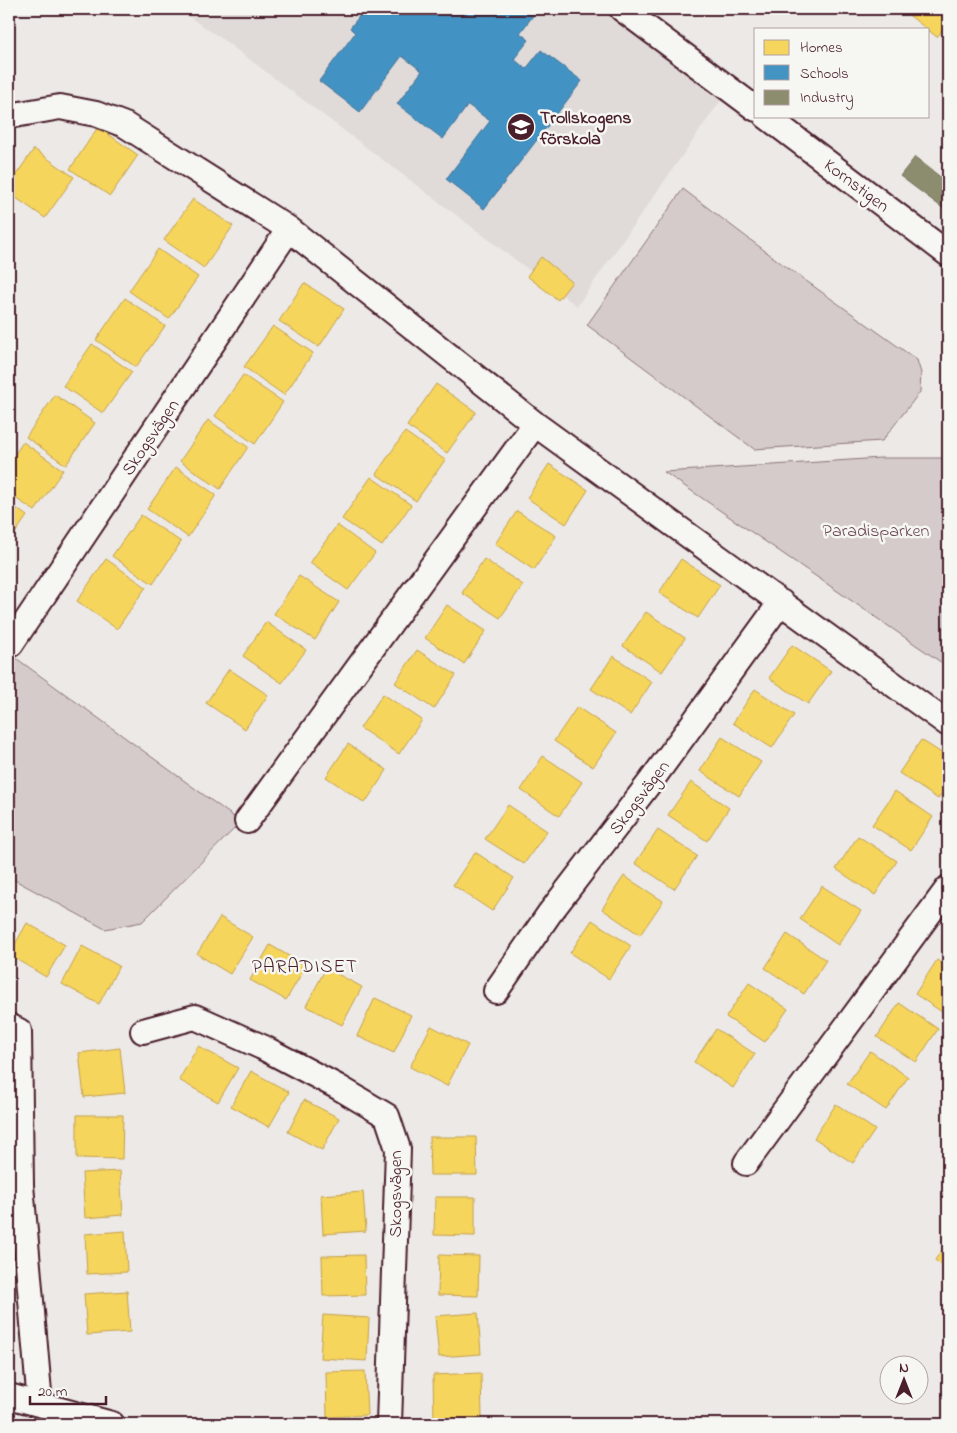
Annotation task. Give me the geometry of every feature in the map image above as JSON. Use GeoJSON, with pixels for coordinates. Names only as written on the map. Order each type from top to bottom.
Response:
{"type":"FeatureCollection","features":[{"type":"Feature","properties":{"kind":"street"},"geometry":{"type":"LineString","coordinates":[[622,9],[754,108]]}},
{"type":"Feature","properties":{"kind":"street"},"geometry":{"type":"LineString","coordinates":[[9,116],[60,107],[96,114],[125,125],[289,229],[535,424],[948,724]]}},
{"type":"Feature","properties":{"kind":"street","name":"Kornstigen"},"geometry":{"type":"LineString","coordinates":[[769,118],[948,254]]}},
{"type":"Feature","properties":{"kind":"street","name":"Skogsvägen"},"geometry":{"type":"LineString","coordinates":[[11,644],[289,229]]}},
{"type":"Feature","properties":{"kind":"street"},"geometry":{"type":"LineString","coordinates":[[247,821],[535,424]]}},
{"type":"Feature","properties":{"kind":"street","name":"Skogsvägen"},"geometry":{"type":"LineString","coordinates":[[496,991],[549,914],[651,781],[781,602]]}},
{"type":"Feature","properties":{"kind":"street"},"geometry":{"type":"LineString","coordinates":[[746,1163],[948,888]]}},
{"type":"Feature","properties":{"kind":"street","name":"Skogsvägen"},"geometry":{"type":"LineString","coordinates":[[143,1030],[195,1017],[262,1047],[388,1116],[398,1150],[389,1424]]}},
{"type":"Feature","properties":{"kind":"street"},"geometry":{"type":"LineString","coordinates":[[9,1026],[19,1030],[21,1185],[40,1404]]}},
{"type":"Feature","properties":{"kind":"street"},"geometry":{"type":"LineString","coordinates":[[9,1396],[112,1424]]}},
{"type":"Feature","properties":{"kind":"shaded area","name":"Trollskogens förskola"},"geometry":{"type":"Polygon","coordinates":[[[177,9],[609,9],[723,97],[577,306],[221,38],[177,9]]]}},
{"type":"Feature","properties":{"kind":"green space"},"geometry":{"type":"Polygon","coordinates":[[[683,189],[781,263],[917,360],[921,373],[920,392],[882,441],[754,449],[587,325],[683,189]]]}},
{"type":"Feature","properties":{"kind":"green space","name":"Paradisparken"},"geometry":{"type":"Polygon","coordinates":[[[881,458],[948,458],[948,667],[664,472],[881,458]]]}},
{"type":"Feature","properties":{"kind":"green space"},"geometry":{"type":"Polygon","coordinates":[[[9,653],[241,822],[142,922],[105,929],[9,877],[9,653]]]}},
{"type":"Feature","properties":{"kind":"building: Homes"},"geometry":{"type":"Polygon","coordinates":[[[901,9],[948,9],[948,23],[937,37],[930,32],[930,28],[925,28],[901,9]]]}},
{"type":"Feature","properties":{"kind":"building: Homes"},"geometry":{"type":"Polygon","coordinates":[[[98,127],[138,155],[110,196],[70,169],[98,127]]]}},
{"type":"Feature","properties":{"kind":"building: Homes"},"geometry":{"type":"Polygon","coordinates":[[[34,149],[74,177],[45,218],[9,193],[9,185],[34,149]]]}},
{"type":"Feature","properties":{"kind":"building: Homes"},"geometry":{"type":"Polygon","coordinates":[[[193,199],[233,226],[204,268],[164,240],[193,199]]]}},
{"type":"Feature","properties":{"kind":"building: Homes"},"geometry":{"type":"Polygon","coordinates":[[[158,249],[198,277],[169,319],[129,291],[158,249]]]}},
{"type":"Feature","properties":{"kind":"building: Homes"},"geometry":{"type":"Polygon","coordinates":[[[541,257],[572,282],[558,300],[527,276],[541,257]]]}},
{"type":"Feature","properties":{"kind":"building: Homes"},"geometry":{"type":"Polygon","coordinates":[[[304,283],[344,309],[319,347],[279,321],[304,283]]]}},
{"type":"Feature","properties":{"kind":"building: Homes"},"geometry":{"type":"Polygon","coordinates":[[[125,298],[165,326],[136,367],[96,340],[125,298]]]}},
{"type":"Feature","properties":{"kind":"building: Homes"},"geometry":{"type":"Polygon","coordinates":[[[273,326],[313,353],[284,395],[244,367],[273,326]]]}},
{"type":"Feature","properties":{"kind":"building: Homes"},"geometry":{"type":"Polygon","coordinates":[[[92,344],[132,372],[103,413],[63,386],[92,344]]]}},
{"type":"Feature","properties":{"kind":"building: Homes"},"geometry":{"type":"Polygon","coordinates":[[[243,375],[283,402],[255,444],[215,416],[243,375]]]}},
{"type":"Feature","properties":{"kind":"building: Homes"},"geometry":{"type":"Polygon","coordinates":[[[436,384],[476,412],[447,453],[407,426],[436,384]]]}},
{"type":"Feature","properties":{"kind":"building: Homes"},"geometry":{"type":"Polygon","coordinates":[[[55,395],[95,423],[66,465],[26,437],[55,395]]]}},
{"type":"Feature","properties":{"kind":"building: Homes"},"geometry":{"type":"Polygon","coordinates":[[[208,420],[248,447],[220,489],[180,461],[208,420]]]}},
{"type":"Feature","properties":{"kind":"building: Homes"},"geometry":{"type":"Polygon","coordinates":[[[405,432],[445,460],[416,501],[376,474],[405,432]]]}},
{"type":"Feature","properties":{"kind":"building: Homes"},"geometry":{"type":"Polygon","coordinates":[[[23,442],[63,470],[35,511],[9,494],[9,463],[23,442]]]}},
{"type":"Feature","properties":{"kind":"building: Homes"},"geometry":{"type":"Polygon","coordinates":[[[549,464],[588,490],[566,524],[527,498],[549,464]]]}},
{"type":"Feature","properties":{"kind":"building: Homes"},"geometry":{"type":"Polygon","coordinates":[[[176,467],[216,495],[188,537],[147,509],[176,467]]]}},
{"type":"Feature","properties":{"kind":"building: Homes"},"geometry":{"type":"Polygon","coordinates":[[[371,477],[411,505],[382,546],[342,519],[371,477]]]}},
{"type":"Feature","properties":{"kind":"building: Homes"},"geometry":{"type":"Polygon","coordinates":[[[9,503],[27,516],[9,542],[9,503]]]}},
{"type":"Feature","properties":{"kind":"building: Homes"},"geometry":{"type":"Polygon","coordinates":[[[517,511],[556,536],[534,570],[495,544],[517,511]]]}},
{"type":"Feature","properties":{"kind":"building: Homes"},"geometry":{"type":"Polygon","coordinates":[[[141,515],[181,542],[153,584],[112,556],[141,515]]]}},
{"type":"Feature","properties":{"kind":"building: Homes"},"geometry":{"type":"Polygon","coordinates":[[[337,525],[375,553],[348,590],[310,563],[337,525]]]}},
{"type":"Feature","properties":{"kind":"building: Homes"},"geometry":{"type":"Polygon","coordinates":[[[106,559],[146,587],[117,629],[77,601],[106,559]]]}},
{"type":"Feature","properties":{"kind":"building: Homes"},"geometry":{"type":"Polygon","coordinates":[[[484,559],[523,585],[500,618],[462,593],[484,559]]]}},
{"type":"Feature","properties":{"kind":"building: Homes"},"geometry":{"type":"Polygon","coordinates":[[[681,559],[720,585],[698,618],[659,593],[681,559]]]}},
{"type":"Feature","properties":{"kind":"building: Homes"},"geometry":{"type":"Polygon","coordinates":[[[299,576],[339,602],[315,640],[274,614],[299,576]]]}},
{"type":"Feature","properties":{"kind":"building: Homes"},"geometry":{"type":"Polygon","coordinates":[[[447,605],[486,631],[464,664],[425,638],[447,605]]]}},
{"type":"Feature","properties":{"kind":"building: Homes"},"geometry":{"type":"Polygon","coordinates":[[[646,612],[685,638],[662,672],[623,646],[646,612]]]}},
{"type":"Feature","properties":{"kind":"building: Homes"},"geometry":{"type":"Polygon","coordinates":[[[266,622],[306,650],[282,683],[243,656],[266,622]]]}},
{"type":"Feature","properties":{"kind":"building: Homes"},"geometry":{"type":"Polygon","coordinates":[[[792,645],[831,671],[808,704],[769,678],[792,645]]]}},
{"type":"Feature","properties":{"kind":"building: Homes"},"geometry":{"type":"Polygon","coordinates":[[[417,650],[456,675],[434,709],[395,683],[417,650]]]}},
{"type":"Feature","properties":{"kind":"building: Homes"},"geometry":{"type":"Polygon","coordinates":[[[613,656],[652,682],[630,715],[591,689],[613,656]]]}},
{"type":"Feature","properties":{"kind":"building: Homes"},"geometry":{"type":"Polygon","coordinates":[[[229,669],[268,695],[245,729],[206,703],[229,669]]]}},
{"type":"Feature","properties":{"kind":"building: Homes"},"geometry":{"type":"Polygon","coordinates":[[[755,689],[794,715],[772,748],[733,723],[755,689]]]}},
{"type":"Feature","properties":{"kind":"building: Homes"},"geometry":{"type":"Polygon","coordinates":[[[383,694],[422,720],[399,754],[360,728],[383,694]]]}},
{"type":"Feature","properties":{"kind":"building: Homes"},"geometry":{"type":"Polygon","coordinates":[[[577,707],[616,733],[593,767],[554,741],[577,707]]]}},
{"type":"Feature","properties":{"kind":"building: Homes"},"geometry":{"type":"Polygon","coordinates":[[[722,737],[761,762],[739,796],[700,771],[722,737]]]}},
{"type":"Feature","properties":{"kind":"building: Homes"},"geometry":{"type":"Polygon","coordinates":[[[921,740],[948,757],[948,784],[938,799],[899,773],[921,740]]]}},
{"type":"Feature","properties":{"kind":"building: Homes"},"geometry":{"type":"Polygon","coordinates":[[[348,744],[387,770],[365,803],[326,777],[348,744]]]}},
{"type":"Feature","properties":{"kind":"building: Homes"},"geometry":{"type":"Polygon","coordinates":[[[543,756],[582,782],[559,816],[521,790],[543,756]]]}},
{"type":"Feature","properties":{"kind":"building: Homes"},"geometry":{"type":"Polygon","coordinates":[[[691,782],[729,808],[707,841],[668,815],[691,782]]]}},
{"type":"Feature","properties":{"kind":"building: Homes"},"geometry":{"type":"Polygon","coordinates":[[[895,791],[933,817],[911,850],[872,825],[895,791]]]}},
{"type":"Feature","properties":{"kind":"building: Homes"},"geometry":{"type":"Polygon","coordinates":[[[508,805],[547,831],[524,864],[485,839],[508,805]]]}},
{"type":"Feature","properties":{"kind":"building: Homes"},"geometry":{"type":"Polygon","coordinates":[[[658,830],[697,856],[674,889],[635,863],[658,830]]]}},
{"type":"Feature","properties":{"kind":"building: Homes"},"geometry":{"type":"Polygon","coordinates":[[[858,836],[897,861],[875,895],[836,869],[858,836]]]}},
{"type":"Feature","properties":{"kind":"building: Homes"},"geometry":{"type":"Polygon","coordinates":[[[475,852],[514,878],[492,911],[453,885],[475,852]]]}},
{"type":"Feature","properties":{"kind":"building: Homes"},"geometry":{"type":"Polygon","coordinates":[[[624,876],[663,901],[640,935],[602,909],[624,876]]]}},
{"type":"Feature","properties":{"kind":"building: Homes"},"geometry":{"type":"Polygon","coordinates":[[[822,886],[861,911],[838,945],[800,919],[822,886]]]}},
{"type":"Feature","properties":{"kind":"building: Homes"},"geometry":{"type":"Polygon","coordinates":[[[220,917],[253,937],[230,974],[197,954],[220,917]]]}},
{"type":"Feature","properties":{"kind":"building: Homes"},"geometry":{"type":"Polygon","coordinates":[[[592,920],[631,946],[609,979],[570,953],[592,920]]]}},
{"type":"Feature","properties":{"kind":"building: Homes"},"geometry":{"type":"Polygon","coordinates":[[[27,923],[65,945],[46,977],[9,955],[27,923]]]}},
{"type":"Feature","properties":{"kind":"building: Homes"},"geometry":{"type":"Polygon","coordinates":[[[787,934],[826,960],[804,994],[765,968],[787,934]]]}},
{"type":"Feature","properties":{"kind":"building: Homes"},"geometry":{"type":"Polygon","coordinates":[[[270,945],[306,966],[286,1000],[250,980],[270,945]]]}},
{"type":"Feature","properties":{"kind":"building: Homes"},"geometry":{"type":"Polygon","coordinates":[[[82,946],[119,966],[99,1004],[62,984],[82,946]]]}},
{"type":"Feature","properties":{"kind":"building: Homes"},"geometry":{"type":"Polygon","coordinates":[[[937,960],[948,968],[948,1016],[915,994],[937,960]]]}},
{"type":"Feature","properties":{"kind":"building: Homes"},"geometry":{"type":"Polygon","coordinates":[[[326,968],[362,987],[342,1025],[306,1006],[326,968]]]}},
{"type":"Feature","properties":{"kind":"building: Homes"},"geometry":{"type":"Polygon","coordinates":[[[749,983],[788,1009],[765,1042],[726,1017],[749,983]]]}},
{"type":"Feature","properties":{"kind":"building: Homes"},"geometry":{"type":"Polygon","coordinates":[[[375,998],[411,1015],[394,1053],[357,1036],[375,998]]]}},
{"type":"Feature","properties":{"kind":"building: Homes"},"geometry":{"type":"Polygon","coordinates":[[[899,1003],[938,1029],[916,1062],[877,1037],[899,1003]]]}},
{"type":"Feature","properties":{"kind":"building: Homes"},"geometry":{"type":"Polygon","coordinates":[[[431,1026],[468,1045],[447,1086],[410,1067],[431,1026]]]}},
{"type":"Feature","properties":{"kind":"building: Homes"},"geometry":{"type":"Polygon","coordinates":[[[716,1029],[755,1054],[733,1088],[694,1062],[716,1029]]]}},
{"type":"Feature","properties":{"kind":"building: Homes"},"geometry":{"type":"Polygon","coordinates":[[[198,1046],[238,1068],[218,1102],[179,1080],[198,1046]]]}},
{"type":"Feature","properties":{"kind":"building: Homes"},"geometry":{"type":"Polygon","coordinates":[[[120,1048],[125,1093],[84,1097],[79,1053],[120,1048]]]}},
{"type":"Feature","properties":{"kind":"building: Homes"},"geometry":{"type":"Polygon","coordinates":[[[870,1051],[908,1077],[886,1110],[847,1084],[870,1051]]]}},
{"type":"Feature","properties":{"kind":"building: Homes"},"geometry":{"type":"Polygon","coordinates":[[[251,1071],[289,1092],[269,1127],[231,1106],[251,1071]]]}},
{"type":"Feature","properties":{"kind":"building: Homes"},"geometry":{"type":"Polygon","coordinates":[[[304,1100],[339,1118],[322,1150],[288,1132],[304,1100]]]}},
{"type":"Feature","properties":{"kind":"building: Homes"},"geometry":{"type":"Polygon","coordinates":[[[836,1104],[875,1130],[853,1163],[814,1138],[836,1104]]]}},
{"type":"Feature","properties":{"kind":"building: Homes"},"geometry":{"type":"Polygon","coordinates":[[[77,1115],[123,1115],[122,1159],[77,1158],[77,1115]]]}},
{"type":"Feature","properties":{"kind":"building: Homes"},"geometry":{"type":"Polygon","coordinates":[[[429,1137],[476,1137],[477,1175],[430,1175],[429,1137]]]}},
{"type":"Feature","properties":{"kind":"building: Homes"},"geometry":{"type":"Polygon","coordinates":[[[120,1171],[123,1215],[85,1218],[82,1173],[120,1171]]]}},
{"type":"Feature","properties":{"kind":"building: Homes"},"geometry":{"type":"Polygon","coordinates":[[[363,1192],[366,1231],[323,1234],[321,1195],[363,1192]]]}},
{"type":"Feature","properties":{"kind":"building: Homes"},"geometry":{"type":"Polygon","coordinates":[[[435,1197],[475,1197],[475,1236],[434,1235],[435,1197]]]}},
{"type":"Feature","properties":{"kind":"building: Homes"},"geometry":{"type":"Polygon","coordinates":[[[125,1231],[127,1272],[87,1274],[85,1234],[125,1231]]]}},
{"type":"Feature","properties":{"kind":"building: Homes"},"geometry":{"type":"Polygon","coordinates":[[[948,1241],[948,1270],[935,1260],[948,1241]]]}},
{"type":"Feature","properties":{"kind":"building: Homes"},"geometry":{"type":"Polygon","coordinates":[[[364,1255],[365,1295],[323,1296],[322,1256],[364,1255]]]}},
{"type":"Feature","properties":{"kind":"building: Homes"},"geometry":{"type":"Polygon","coordinates":[[[439,1255],[479,1256],[478,1296],[438,1295],[439,1255]]]}},
{"type":"Feature","properties":{"kind":"building: Homes"},"geometry":{"type":"Polygon","coordinates":[[[127,1291],[130,1332],[87,1335],[84,1294],[127,1291]]]}},
{"type":"Feature","properties":{"kind":"building: Homes"},"geometry":{"type":"Polygon","coordinates":[[[478,1313],[481,1354],[439,1357],[435,1316],[478,1313]]]}},
{"type":"Feature","properties":{"kind":"building: Homes"},"geometry":{"type":"Polygon","coordinates":[[[323,1315],[369,1318],[367,1361],[320,1358],[323,1315]]]}},
{"type":"Feature","properties":{"kind":"building: Homes"},"geometry":{"type":"Polygon","coordinates":[[[365,1371],[367,1415],[327,1417],[326,1372],[365,1371]]]}},
{"type":"Feature","properties":{"kind":"building: Homes"},"geometry":{"type":"Polygon","coordinates":[[[481,1373],[482,1418],[434,1420],[433,1375],[481,1373]]]}},
{"type":"Feature","properties":{"kind":"building: Schools"},"geometry":{"type":"Polygon","coordinates":[[[365,9],[445,9],[451,14],[455,9],[538,9],[520,33],[529,40],[514,59],[526,69],[541,50],[582,81],[484,209],[446,179],[490,121],[468,105],[443,139],[397,104],[422,71],[402,56],[360,112],[319,81],[355,33],[350,28],[365,9]]]}},
{"type":"Feature","properties":{"kind":"building: Industry"},"geometry":{"type":"Polygon","coordinates":[[[915,157],[948,183],[948,212],[900,176],[915,157]]]}},
{"type":"Feature","properties":{"kind":"place","name":"Trollskogens förskola"},"geometry":{"type":"Point","coordinates":[521,127]}},
{"type":"Feature","properties":{"kind":"district","name":"PARADISET"},"geometry":{"type":"Point","coordinates":[305,965]}}]}
